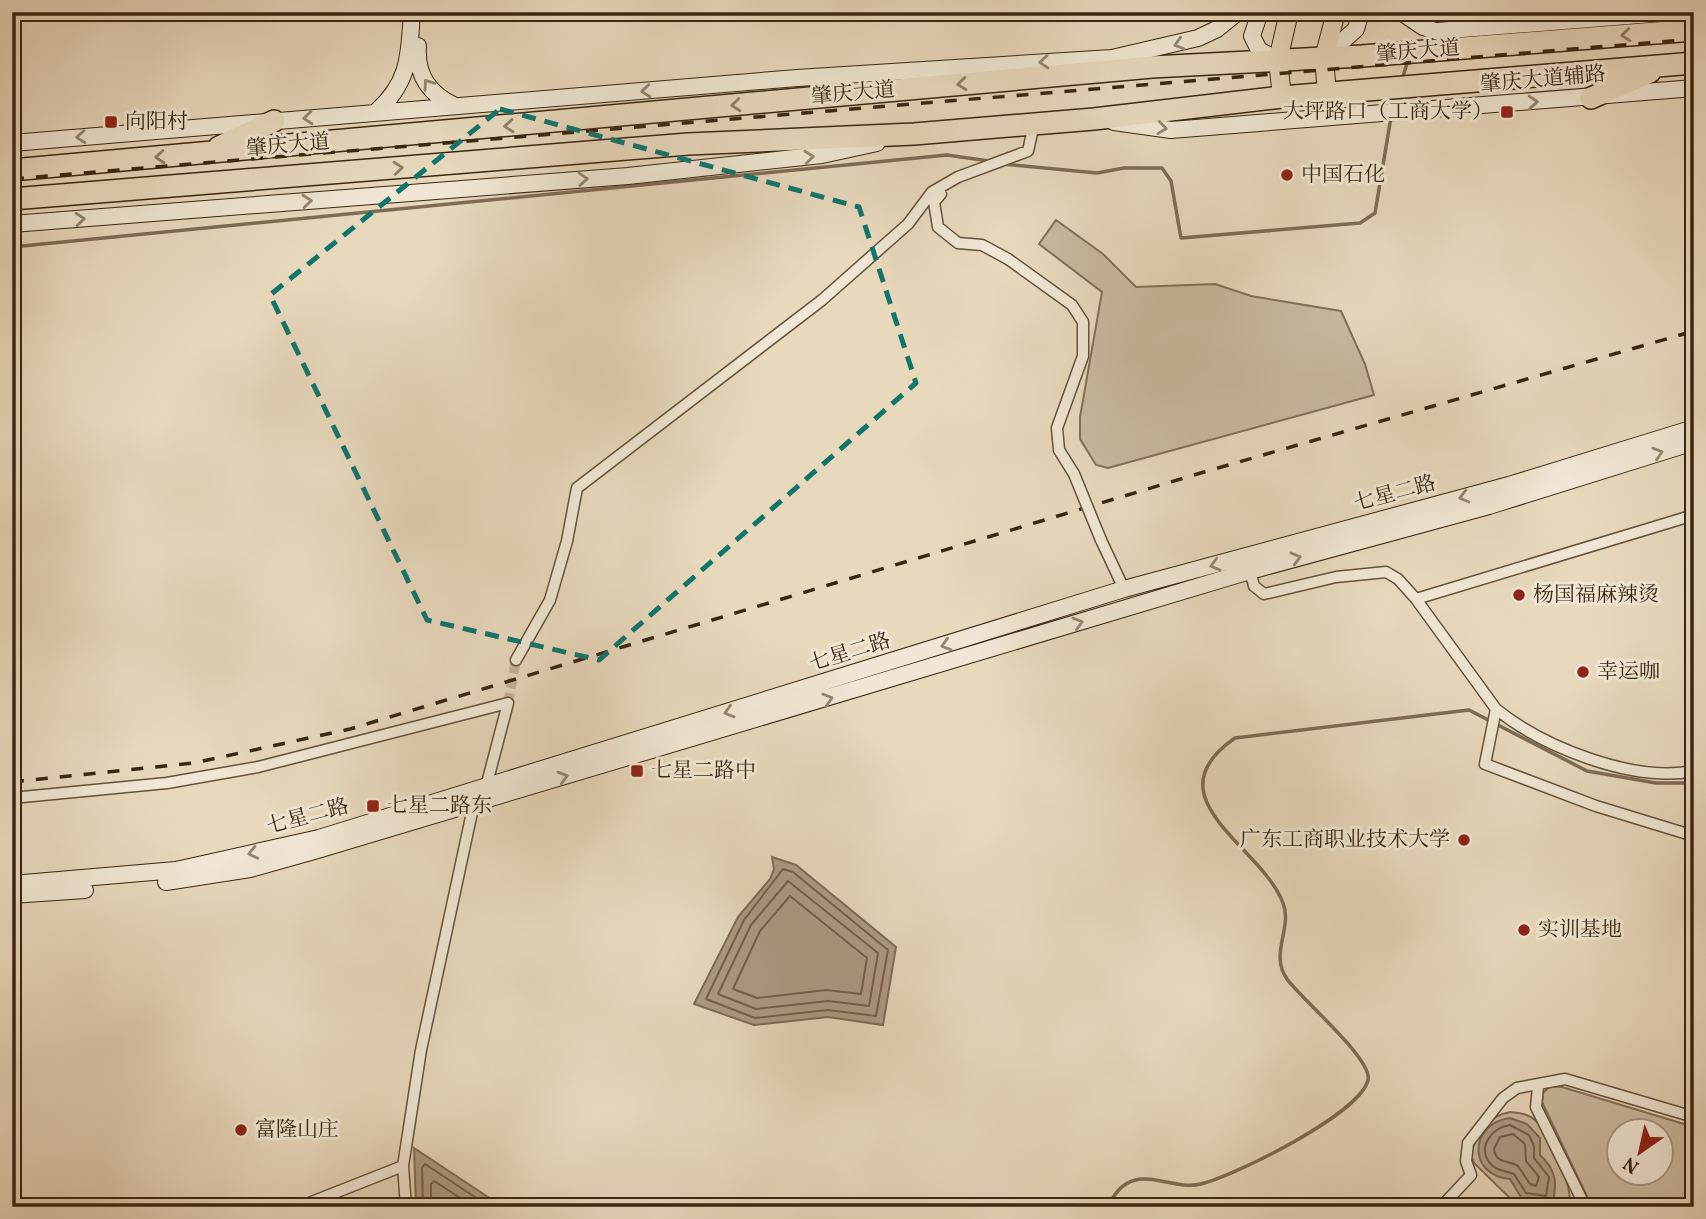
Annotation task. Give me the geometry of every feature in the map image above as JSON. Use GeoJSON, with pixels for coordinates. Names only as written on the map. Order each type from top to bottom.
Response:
{"type":"FeatureCollection","features":[{"type":"Feature","properties":{"kind":"highway","name":"肇庆大道"},"geometry":{"type":"LineString","coordinates":[[12,170],[1152,67],[1396,54],[1434,41],[1475,47],[1694,30]]}},
{"type":"Feature","properties":{"kind":"highway","name":"肇庆大道"},"geometry":{"type":"LineString","coordinates":[[12,199],[688,144],[914,134],[1094,119],[1282,97],[1694,63]]}},
{"type":"Feature","properties":{"kind":"highway"},"geometry":{"type":"LineString","coordinates":[[1591,97],[1665,65]]}},
{"type":"Feature","properties":{"kind":"highway"},"geometry":{"type":"LineString","coordinates":[[205,153],[274,121]]}},
{"type":"Feature","properties":{"kind":"main road"},"geometry":{"type":"LineString","coordinates":[[1282,97],[1278,60],[1289,12]]}},
{"type":"Feature","properties":{"kind":"main road"},"geometry":{"type":"LineString","coordinates":[[1327,93],[1324,58],[1336,12]]}},
{"type":"Feature","properties":{"kind":"street"},"geometry":{"type":"LineString","coordinates":[[376,113],[402,82],[410,55],[412,12]]}},
{"type":"Feature","properties":{"kind":"street"},"geometry":{"type":"LineString","coordinates":[[420,12],[418,69],[429,88],[455,106]]}},
{"type":"Feature","properties":{"kind":"street"},"geometry":{"type":"LineString","coordinates":[[1069,74],[1112,58],[1198,38],[1217,29],[1238,12]]}},
{"type":"Feature","properties":{"kind":"street"},"geometry":{"type":"LineString","coordinates":[[1260,12],[1252,36],[1259,50],[1278,60]]}},
{"type":"Feature","properties":{"kind":"street"},"geometry":{"type":"LineString","coordinates":[[1324,58],[1356,29],[1361,12]]}},
{"type":"Feature","properties":{"kind":"street"},"geometry":{"type":"LineString","coordinates":[[1405,16],[1434,41],[1528,25],[1677,12]]}},
{"type":"Feature","properties":{"kind":"street"},"geometry":{"type":"LineString","coordinates":[[1475,47],[1528,25]]}},
{"type":"Feature","properties":{"kind":"street"},"geometry":{"type":"LineString","coordinates":[[12,143],[797,78],[1112,58],[1152,67]]}},
{"type":"Feature","properties":{"kind":"street","name":"肇庆大道辅路"},"geometry":{"type":"LineString","coordinates":[[1094,119],[1171,130],[1694,88]]}},
{"type":"Feature","properties":{"kind":"street"},"geometry":{"type":"LineString","coordinates":[[516,660],[550,600],[567,541],[577,488],[822,300],[908,224],[932,192],[958,177],[1028,151],[1034,124]]}},
{"type":"Feature","properties":{"kind":"street"},"geometry":{"type":"LineString","coordinates":[[12,224],[628,176],[821,155],[914,134]]}},
{"type":"Feature","properties":{"kind":"street"},"geometry":{"type":"LineString","coordinates":[[958,177],[934,202],[938,227],[958,243],[982,245],[1008,259],[1072,306],[1083,322],[1083,356],[1056,428],[1059,450],[1074,474],[1124,589]]}},
{"type":"Feature","properties":{"kind":"street","name":"七星二路"},"geometry":{"type":"LineString","coordinates":[[12,895],[184,880],[250,869],[1250,571],[1511,491],[1694,428]]}},
{"type":"Feature","properties":{"kind":"street","name":"七星二路"},"geometry":{"type":"LineString","coordinates":[[12,884],[176,870],[319,838],[1124,589],[1694,442]]}},
{"type":"Feature","properties":{"kind":"street"},"geometry":{"type":"LineString","coordinates":[[1416,599],[1694,515]]}},
{"type":"Feature","properties":{"kind":"street"},"geometry":{"type":"LineString","coordinates":[[1250,571],[1254,586],[1264,594],[1336,577],[1386,572],[1416,599],[1496,709],[1513,722],[1570,751],[1600,762],[1636,770],[1694,771]]}},
{"type":"Feature","properties":{"kind":"street"},"geometry":{"type":"LineString","coordinates":[[12,798],[166,783],[258,767],[508,703],[485,787]]}},
{"type":"Feature","properties":{"kind":"street"},"geometry":{"type":"LineString","coordinates":[[1496,709],[1485,764],[1596,806],[1694,836]]}},
{"type":"Feature","properties":{"kind":"street"},"geometry":{"type":"LineString","coordinates":[[406,1207],[403,1166],[421,1050],[474,803]]}},
{"type":"Feature","properties":{"kind":"street"},"geometry":{"type":"LineString","coordinates":[[1441,1207],[1471,1175],[1466,1161],[1468,1143],[1503,1098],[1517,1088],[1538,1087],[1549,1081],[1565,1079],[1694,1117]]}},
{"type":"Feature","properties":{"kind":"street"},"geometry":{"type":"LineString","coordinates":[[1538,1087],[1536,1107],[1581,1198],[1582,1207]]}},
{"type":"Feature","properties":{"kind":"street"},"geometry":{"type":"LineString","coordinates":[[299,1207],[403,1166]]}},
{"type":"Feature","properties":{"kind":"highlighted area"},"geometry":{"type":"Polygon","coordinates":[[[500,109],[859,207],[916,383],[599,660],[427,620],[270,295],[500,109]]]}},
{"type":"Feature","properties":{"kind":"shaded area"},"geometry":{"type":"Polygon","coordinates":[[[1056,220],[1103,254],[1136,287],[1215,284],[1251,296],[1341,311],[1365,364],[1374,395],[1108,468],[1096,465],[1080,439],[1080,417],[1102,292],[1039,244],[1056,220]]]}},
{"type":"Feature","properties":{"kind":"shaded area"},"geometry":{"type":"Polygon","coordinates":[[[1550,1086],[1562,1087],[1664,1118],[1604,1118],[1604,1188],[1674,1188],[1674,1121],[1694,1127],[1694,1207],[1592,1207],[1542,1102],[1543,1093],[1550,1086]]]}},
{"type":"Feature","properties":{"kind":"shaded area"},"geometry":{"type":"Polygon","coordinates":[[[1510,1112],[1524,1114],[1533,1119],[1548,1137],[1565,1175],[1569,1207],[1519,1207],[1474,1163],[1471,1156],[1479,1133],[1495,1117],[1510,1112]]]}},
{"type":"Feature","properties":{"kind":"water"},"geometry":{"type":"Polygon","coordinates":[[[772,857],[796,865],[896,947],[883,1025],[828,1017],[754,1025],[694,1004],[738,917],[770,879],[774,869],[772,857]]]}},
{"type":"Feature","properties":{"kind":"water"},"geometry":{"type":"Polygon","coordinates":[[[1510,1118],[1527,1124],[1540,1138],[1540,1155],[1550,1166],[1554,1179],[1555,1192],[1551,1207],[1522,1199],[1510,1179],[1496,1175],[1486,1168],[1480,1159],[1478,1149],[1487,1129],[1510,1118]]]}},
{"type":"Feature","properties":{"kind":"water"},"geometry":{"type":"Polygon","coordinates":[[[414,1148],[503,1207],[416,1207],[414,1148]]]}},
{"type":"Feature","properties":{"kind":"waterway"},"geometry":{"type":"LineString","coordinates":[[1402,80],[1408,60]]}},
{"type":"Feature","properties":{"kind":"waterway"},"geometry":{"type":"LineString","coordinates":[[1003,164],[1097,173],[1124,168],[1162,168],[1171,181],[1181,238],[1360,223],[1375,213],[1391,117]]}},
{"type":"Feature","properties":{"kind":"waterway"},"geometry":{"type":"LineString","coordinates":[[12,247],[947,155],[989,161]]}},
{"type":"Feature","properties":{"kind":"waterway"},"geometry":{"type":"LineString","coordinates":[[1108,1207],[1117,1192],[1127,1183],[1139,1179],[1201,1184],[1266,1157],[1320,1126],[1343,1109],[1360,1094],[1368,1080],[1367,1070],[1348,1044],[1287,979],[1280,960],[1285,922],[1283,903],[1271,882],[1218,822],[1206,802],[1203,781],[1211,760],[1235,738],[1469,710],[1587,771],[1656,783],[1694,783]]}},
{"type":"Feature","properties":{"kind":"tunnel"},"geometry":{"type":"LineString","coordinates":[[508,703],[516,660]]}},
{"type":"Feature","properties":{"kind":"railway"},"geometry":{"type":"LineString","coordinates":[[12,179],[1694,39]]}},
{"type":"Feature","properties":{"kind":"railway"},"geometry":{"type":"LineString","coordinates":[[12,782],[194,763],[350,729],[1204,472],[1694,331]]}},
{"type":"Feature","properties":{"kind":"place","name":"大坪路口（工商大学）"},"geometry":{"type":"Point","coordinates":[1507,112]}},
{"type":"Feature","properties":{"kind":"place","name":"向阳村"},"geometry":{"type":"Point","coordinates":[111,122]}},
{"type":"Feature","properties":{"kind":"place","name":"中国石化"},"geometry":{"type":"Point","coordinates":[1287,175]}},
{"type":"Feature","properties":{"kind":"place","name":"杨国福麻辣烫"},"geometry":{"type":"Point","coordinates":[1519,595]}},
{"type":"Feature","properties":{"kind":"place","name":"幸运咖"},"geometry":{"type":"Point","coordinates":[1583,672]}},
{"type":"Feature","properties":{"kind":"place","name":"七星二路中"},"geometry":{"type":"Point","coordinates":[637,771]}},
{"type":"Feature","properties":{"kind":"place","name":"七星二路东"},"geometry":{"type":"Point","coordinates":[373,806]}},
{"type":"Feature","properties":{"kind":"place","name":"广东工商职业技术大学"},"geometry":{"type":"Point","coordinates":[1464,840]}},
{"type":"Feature","properties":{"kind":"place","name":"实训基地"},"geometry":{"type":"Point","coordinates":[1524,930]}},
{"type":"Feature","properties":{"kind":"place","name":"富隆山庄"},"geometry":{"type":"Point","coordinates":[241,1130]}}]}
